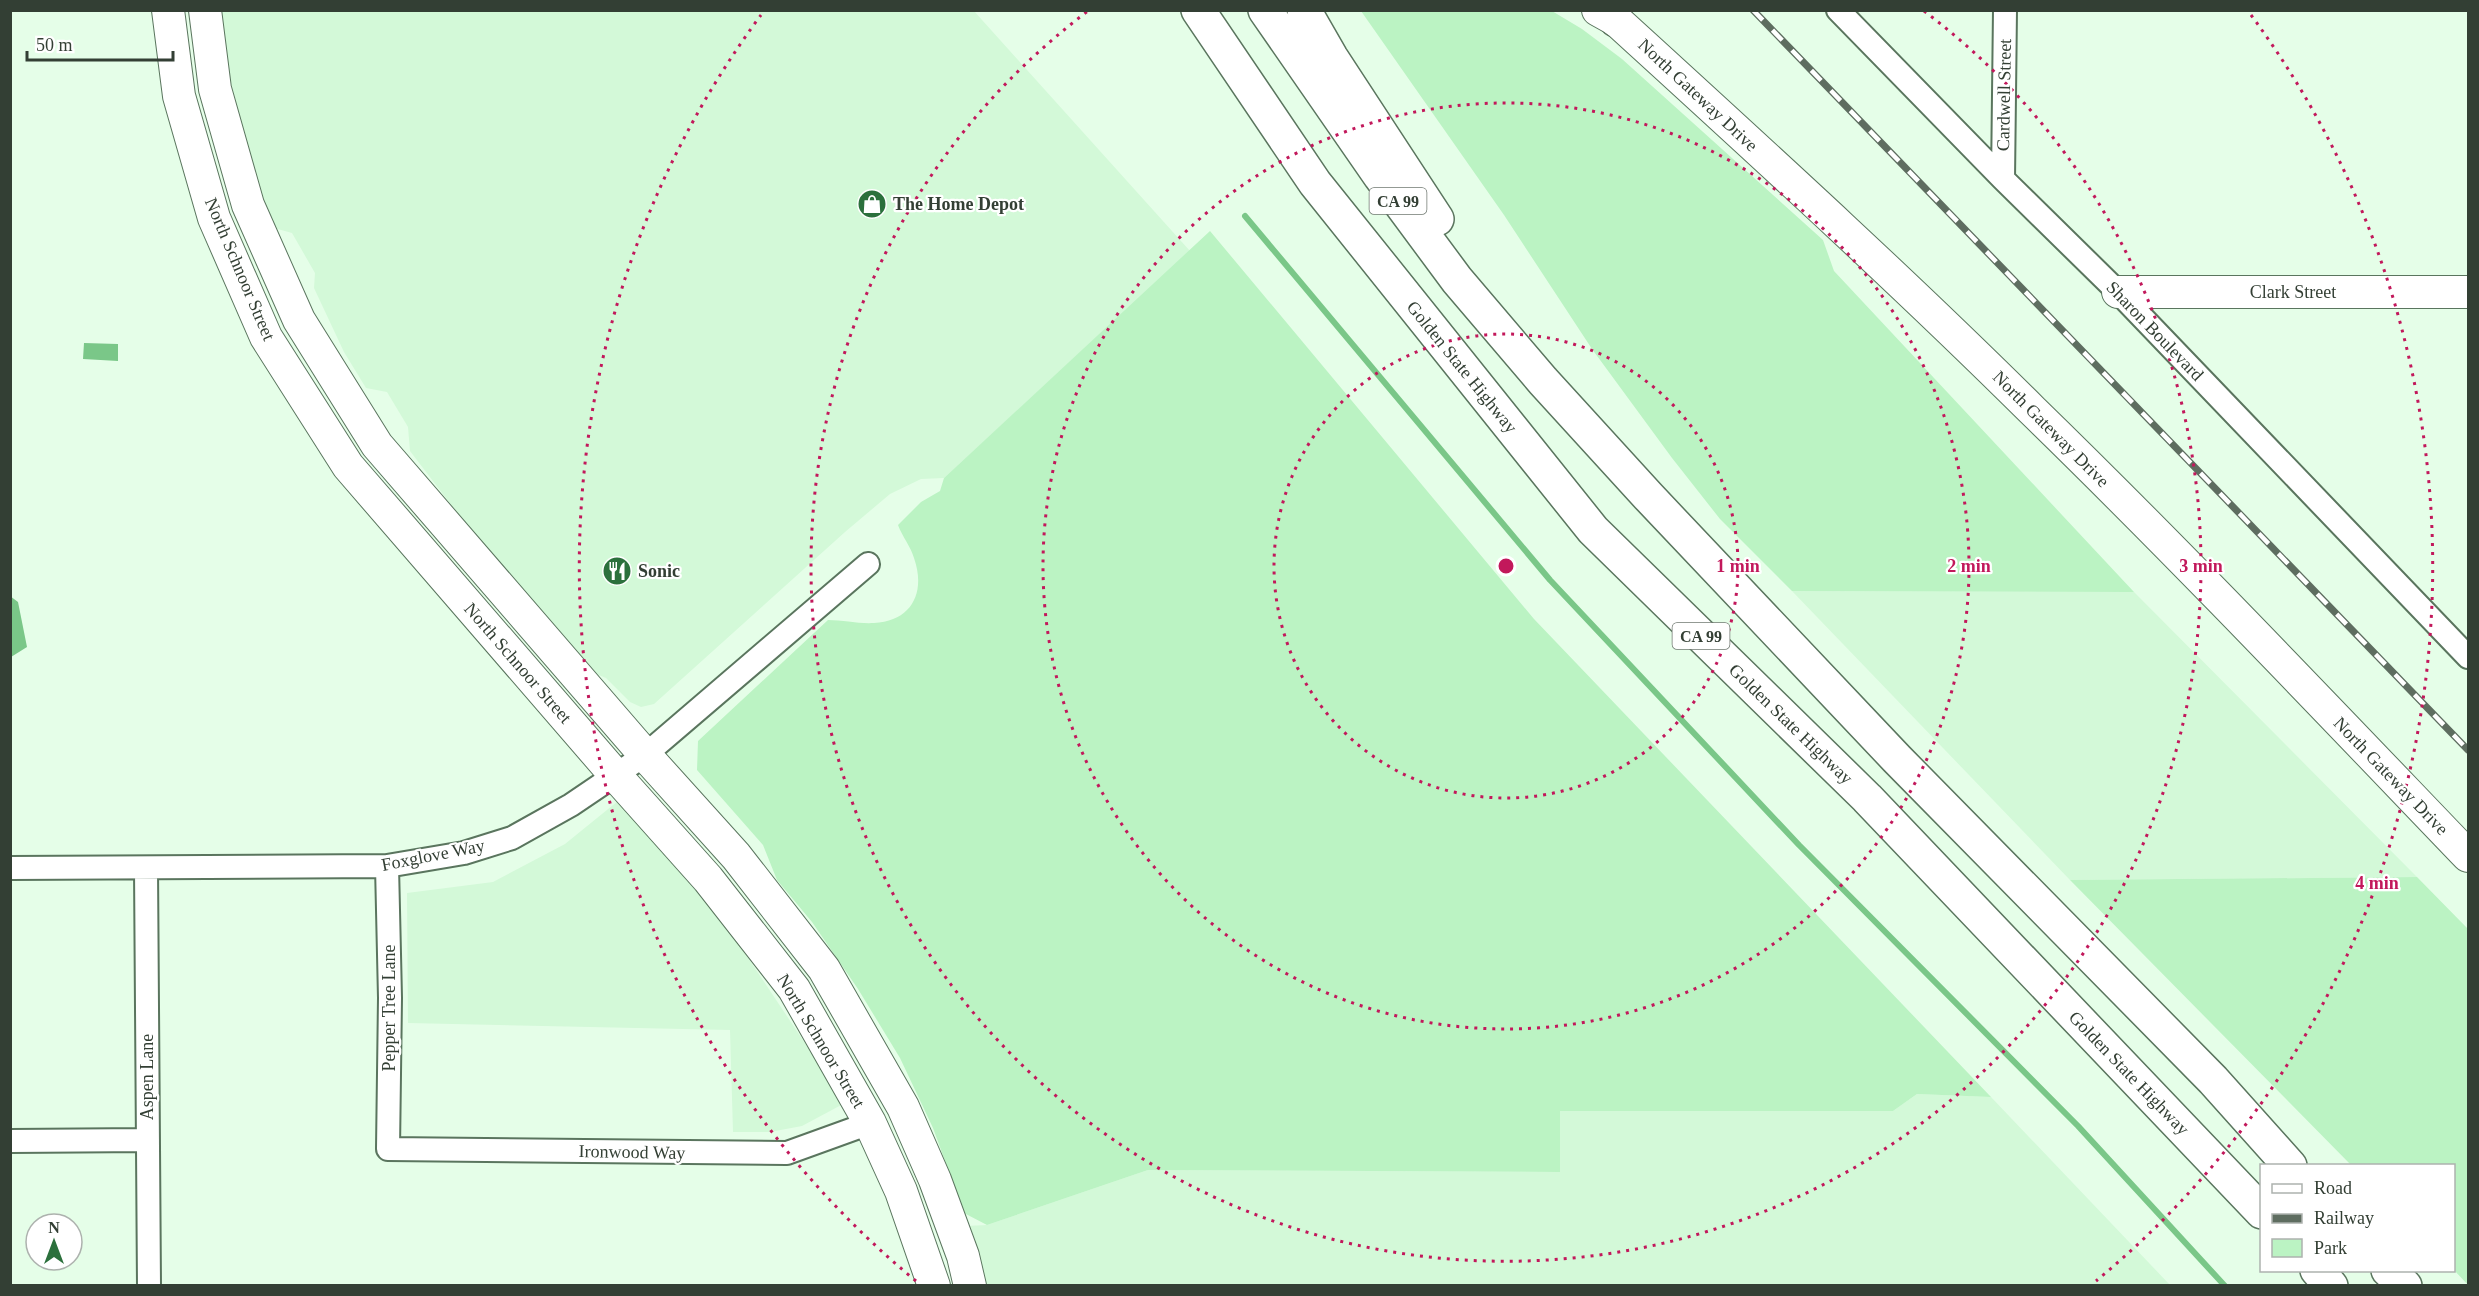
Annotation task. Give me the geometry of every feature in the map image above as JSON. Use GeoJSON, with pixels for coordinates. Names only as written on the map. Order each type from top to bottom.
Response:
{"type":"FeatureCollection","features":[{"type":"Feature","properties":{"kind":"highway","name":"Golden State Highway"},"geometry":{"type":"LineString","coordinates":[[1198,10],[1316,183],[1593,530],[1867,798],[2260,1210]]}},
{"type":"Feature","properties":{"kind":"highway","name":"CA 99"},"geometry":{"type":"LineString","coordinates":[[1265,10],[1380,176],[1457,280],[1543,381],[1648,496],[1897,759],[2213,1080],[2288,1164]]}},
{"type":"Feature","properties":{"kind":"highway"},"geometry":{"type":"LineString","coordinates":[[1304,10],[1331,57],[1543,381]]}},
{"type":"Feature","properties":{"kind":"highway"},"geometry":{"type":"LineString","coordinates":[[2319,1272],[2331,1286]]}},
{"type":"Feature","properties":{"kind":"highway"},"geometry":{"type":"LineString","coordinates":[[2389,1272],[2402,1286]]}},
{"type":"Feature","properties":{"kind":"street","name":"North Schnoor Street"},"geometry":{"type":"LineString","coordinates":[[168,10],[180,96],[214,218],[266,337],[348,466],[708,879],[794,989],[870,1123],[901,1191],[934,1286]]}},
{"type":"Feature","properties":{"kind":"street"},"geometry":{"type":"LineString","coordinates":[[186,10],[195,69],[215,89]]}},
{"type":"Feature","properties":{"kind":"street","name":"North Schnoor Street"},"geometry":{"type":"LineString","coordinates":[[205,10],[215,89],[248,205],[299,320],[377,445],[645,755],[736,856],[824,969],[903,1107],[935,1180],[963,1257],[970,1286]]}},
{"type":"Feature","properties":{"kind":"street","name":"Sharon Boulevard"},"geometry":{"type":"LineString","coordinates":[[1838,10],[2003,179],[2118,292],[2469,657]]}},
{"type":"Feature","properties":{"kind":"street","name":"Cardwell Street"},"geometry":{"type":"LineString","coordinates":[[2003,179],[2005,10]]}},
{"type":"Feature","properties":{"kind":"street","name":"North Gateway Drive"},"geometry":{"type":"LineString","coordinates":[[1607,14],[1840,225],[2033,410],[2222,600],[2469,856]]}},
{"type":"Feature","properties":{"kind":"street","name":"Clark Street"},"geometry":{"type":"LineString","coordinates":[[2118,292],[2469,292]]}},
{"type":"Feature","properties":{"kind":"street"},"geometry":{"type":"LineString","coordinates":[[330,439],[356,451],[404,510],[439,517]]}},
{"type":"Feature","properties":{"kind":"street","name":"Foxglove Way"},"geometry":{"type":"LineString","coordinates":[[10,868],[387,866],[464,853],[512,838],[571,805],[645,755],[867,564]]}},
{"type":"Feature","properties":{"kind":"street","name":"Pepper Tree Lane"},"geometry":{"type":"LineString","coordinates":[[387,866],[390,998],[388,1149]]}},
{"type":"Feature","properties":{"kind":"street","name":"Aspen Lane"},"geometry":{"type":"LineString","coordinates":[[147,868],[149,1286]]}},
{"type":"Feature","properties":{"kind":"street","name":"Ironwood Way"},"geometry":{"type":"LineString","coordinates":[[388,1149],[787,1153],[870,1123]]}},
{"type":"Feature","properties":{"kind":"street"},"geometry":{"type":"LineString","coordinates":[[10,1141],[147,1140]]}},
{"type":"Feature","properties":{"kind":"shaded area"},"geometry":{"type":"Polygon","coordinates":[[[220,11],[974,11],[1190,251],[944,478],[921,479],[890,494],[654,704],[641,707],[630,702],[606,678],[584,669],[410,451],[408,427],[387,392],[366,388],[344,352],[314,288],[315,273],[292,233],[274,228],[254,174],[230,78],[220,11]]]}},
{"type":"Feature","properties":{"kind":"shaded area"},"geometry":{"type":"Polygon","coordinates":[[[84,343],[118,344],[118,361],[83,359],[84,343]]]}},
{"type":"Feature","properties":{"kind":"shaded area"},"geometry":{"type":"Polygon","coordinates":[[[1792,591],[2134,592],[2417,877],[2070,880],[1792,591]]]}},
{"type":"Feature","properties":{"kind":"shaded area"},"geometry":{"type":"Polygon","coordinates":[[[10,596],[18,602],[27,647],[11,657],[10,596]]]}},
{"type":"Feature","properties":{"kind":"shaded area"},"geometry":{"type":"Polygon","coordinates":[[[618,801],[718,913],[845,1103],[802,1126],[770,1132],[733,1132],[730,1030],[408,1023],[407,893],[493,882],[565,844],[618,801]]]}},
{"type":"Feature","properties":{"kind":"shaded area"},"geometry":{"type":"Polygon","coordinates":[[[1917,1094],[1991,1097],[2170,1285],[986,1286],[965,1226],[987,1225],[1148,1170],[1559,1172],[1559,1111],[1893,1111],[1917,1094]]]}},
{"type":"Feature","properties":{"kind":"green space"},"geometry":{"type":"Polygon","coordinates":[[[1361,11],[1552,11],[1582,29],[1622,59],[1823,240],[1834,271],[2134,592],[1792,591],[1720,519],[1672,458],[1592,349],[1504,215],[1361,11]]]}},
{"type":"Feature","properties":{"kind":"green space"},"geometry":{"type":"Polygon","coordinates":[[[1210,231],[1534,619],[1991,1097],[1917,1094],[1893,1111],[1560,1111],[1560,1172],[1148,1170],[987,1225],[964,1213],[933,1128],[900,1058],[858,989],[812,922],[777,880],[763,845],[697,770],[698,741],[828,620],[874,623],[898,617],[907,611],[917,593],[917,570],[913,554],[898,525],[921,502],[940,491],[944,478],[1210,231]]]}},
{"type":"Feature","properties":{"kind":"green space"},"geometry":{"type":"Polygon","coordinates":[[[2417,877],[2468,929],[2468,1285],[2455,1271],[2455,1164],[2350,1164],[2070,880],[2417,877]]]}},
{"type":"Feature","properties":{"kind":"waterway"},"geometry":{"type":"LineString","coordinates":[[1245,216],[1550,580],[1799,845],[2078,1126],[2225,1286]]}},
{"type":"Feature","properties":{"kind":"railway"},"geometry":{"type":"LineString","coordinates":[[1753,10],[2468,750]]}},
{"type":"Feature","properties":{"kind":"place","name":"The Home Depot"},"geometry":{"type":"Point","coordinates":[872,204]}},
{"type":"Feature","properties":{"kind":"place","name":"Sonic"},"geometry":{"type":"Point","coordinates":[617,571]}}]}
